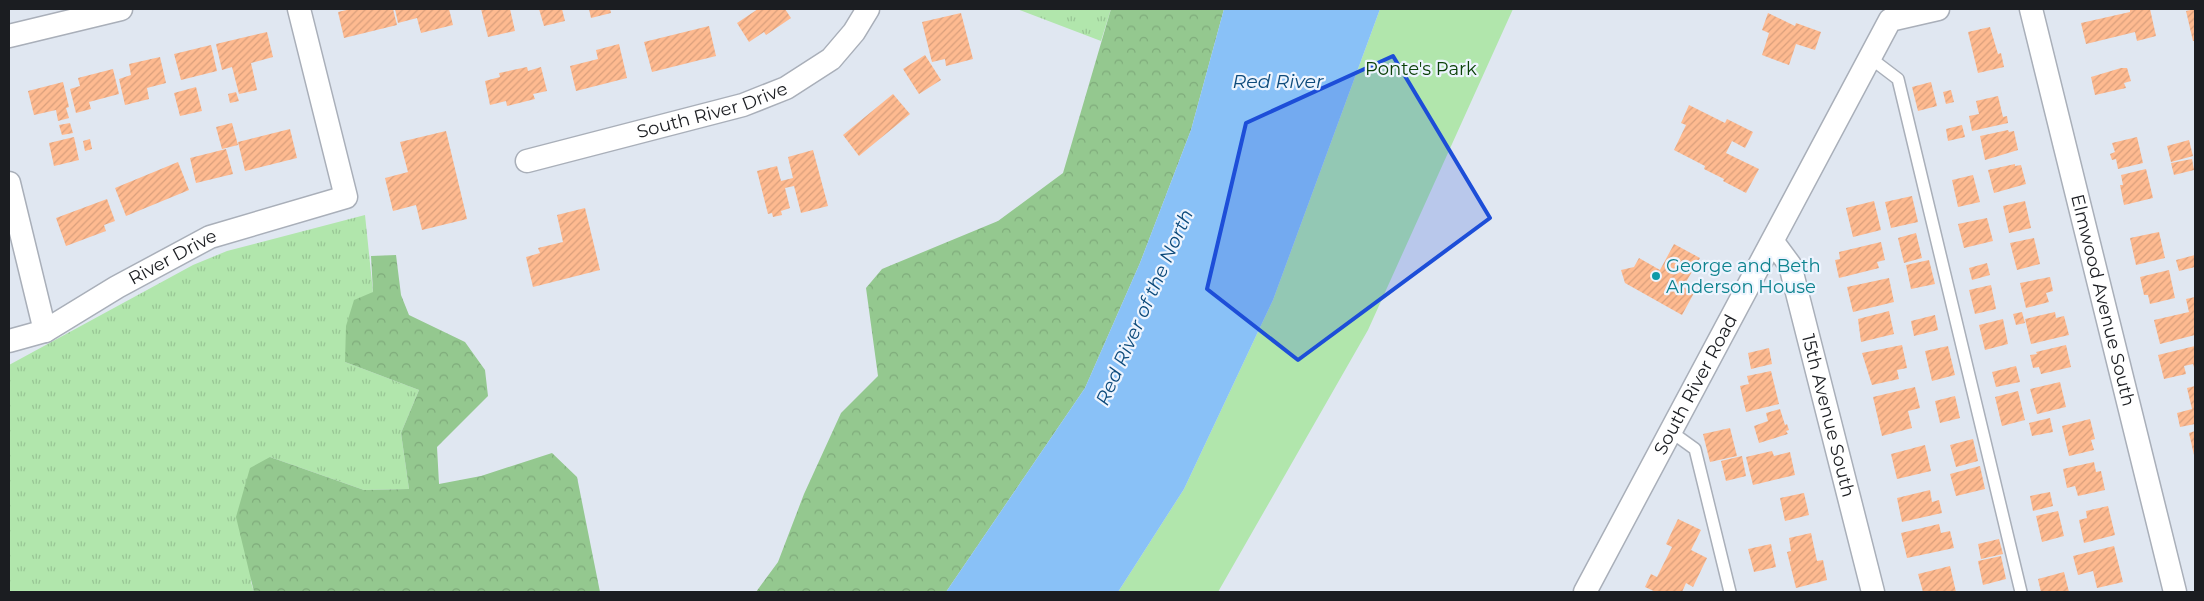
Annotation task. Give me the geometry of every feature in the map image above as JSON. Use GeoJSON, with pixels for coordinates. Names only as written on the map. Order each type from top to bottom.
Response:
{"type":"FeatureCollection","features":[{"type":"Feature","properties":{"kind":"street"},"geometry":{"type":"LineString","coordinates":[[9,36],[121,9]]}},
{"type":"Feature","properties":{"kind":"street","name":"River Drive"},"geometry":{"type":"LineString","coordinates":[[9,341],[45,331],[117,287],[210,237],[346,197],[299,9]]}},
{"type":"Feature","properties":{"kind":"street","name":"South River Drive"},"geometry":{"type":"LineString","coordinates":[[527,161],[744,105],[786,88],[831,59],[854,32],[868,9]]}},
{"type":"Feature","properties":{"kind":"street","name":"South River Road"},"geometry":{"type":"LineString","coordinates":[[1585,592],[1890,20],[1914,12],[1938,9]]}},
{"type":"Feature","properties":{"kind":"street","name":"Elmwood Avenue South"},"geometry":{"type":"LineString","coordinates":[[2032,9],[2175,592]]}},
{"type":"Feature","properties":{"kind":"street"},"geometry":{"type":"LineString","coordinates":[[9,183],[45,331]]}},
{"type":"Feature","properties":{"kind":"street","name":"15th Avenue South"},"geometry":{"type":"LineString","coordinates":[[1773,242],[1790,265],[1873,592]]}},
{"type":"Feature","properties":{"kind":"lane"},"geometry":{"type":"LineString","coordinates":[[1869,57],[1898,79],[2021,592]]}},
{"type":"Feature","properties":{"kind":"lane"},"geometry":{"type":"LineString","coordinates":[[1670,431],[1695,449],[1730,592]]}},
{"type":"Feature","properties":{"kind":"highlighted area"},"geometry":{"type":"Polygon","coordinates":[[[1393,56],[1490,218],[1298,360],[1207,289],[1246,123],[1393,56]]]}},
{"type":"Feature","properties":{"kind":"green space"},"geometry":{"type":"Polygon","coordinates":[[[1017,9],[1111,9],[1101,41],[1017,9]]]}},
{"type":"Feature","properties":{"kind":"green space"},"geometry":{"type":"Polygon","coordinates":[[[1111,9],[1224,9],[1191,130],[1140,263],[1085,388],[946,592],[756,592],[778,562],[804,494],[841,413],[878,376],[866,288],[882,269],[998,221],[1063,173],[1111,9]]]}},
{"type":"Feature","properties":{"kind":"green space","name":"Ponte's Park"},"geometry":{"type":"Polygon","coordinates":[[[1380,9],[1513,9],[1368,330],[1218,592],[1118,592],[1184,489],[1273,300],[1380,9]]]}},
{"type":"Feature","properties":{"kind":"green space"},"geometry":{"type":"Polygon","coordinates":[[[365,215],[373,292],[345,362],[419,390],[401,433],[409,489],[364,490],[270,457],[251,582],[254,592],[9,592],[9,365],[193,265],[227,251],[365,215]]]}},
{"type":"Feature","properties":{"kind":"green space"},"geometry":{"type":"Polygon","coordinates":[[[396,255],[401,295],[409,315],[465,342],[485,370],[488,396],[437,447],[439,484],[481,476],[552,453],[577,477],[600,592],[254,592],[236,517],[250,468],[270,457],[364,490],[409,489],[401,433],[419,390],[345,362],[346,326],[354,300],[373,292],[371,256],[396,255]]]}},
{"type":"Feature","properties":{"kind":"water","name":"Red River"},"geometry":{"type":"Polygon","coordinates":[[[1224,9],[1380,9],[1273,300],[1184,489],[1118,592],[946,592],[1085,388],[1140,263],[1191,130],[1224,9]]]}},
{"type":"Feature","properties":{"kind":"building"},"geometry":{"type":"Polygon","coordinates":[[[351,9],[393,9],[397,25],[344,38],[338,12],[351,9]]]}},
{"type":"Feature","properties":{"kind":"building"},"geometry":{"type":"Polygon","coordinates":[[[395,9],[449,9],[453,25],[421,33],[417,18],[398,23],[395,9]]]}},
{"type":"Feature","properties":{"kind":"building"},"geometry":{"type":"Polygon","coordinates":[[[481,9],[510,9],[515,31],[488,37],[481,9]]]}},
{"type":"Feature","properties":{"kind":"building"},"geometry":{"type":"Polygon","coordinates":[[[539,9],[562,9],[565,21],[544,26],[539,9]]]}},
{"type":"Feature","properties":{"kind":"building"},"geometry":{"type":"Polygon","coordinates":[[[589,9],[610,9],[611,13],[591,18],[589,9]]]}},
{"type":"Feature","properties":{"kind":"building"},"geometry":{"type":"Polygon","coordinates":[[[758,9],[785,9],[791,18],[766,35],[764,32],[749,42],[737,23],[758,9]]]}},
{"type":"Feature","properties":{"kind":"building"},"geometry":{"type":"Polygon","coordinates":[[[2130,9],[2150,9],[2156,36],[2137,41],[2135,32],[2086,44],[2081,23],[2130,12],[2130,9]]]}},
{"type":"Feature","properties":{"kind":"building"},"geometry":{"type":"Polygon","coordinates":[[[2195,9],[2195,41],[2193,41],[2186,11],[2195,9]]]}},
{"type":"Feature","properties":{"kind":"building"},"geometry":{"type":"Polygon","coordinates":[[[961,13],[973,59],[946,66],[945,59],[932,62],[922,22],[961,13]]]}},
{"type":"Feature","properties":{"kind":"building"},"geometry":{"type":"Polygon","coordinates":[[[1768,13],[1795,26],[1796,23],[1821,32],[1815,50],[1796,44],[1789,65],[1762,55],[1769,33],[1762,30],[1768,13]]]}},
{"type":"Feature","properties":{"kind":"building"},"geometry":{"type":"Polygon","coordinates":[[[709,26],[716,56],[652,72],[644,42],[709,26]]]}},
{"type":"Feature","properties":{"kind":"building"},"geometry":{"type":"Polygon","coordinates":[[[1990,27],[1998,54],[2001,53],[2004,67],[1978,73],[1968,32],[1990,27]]]}},
{"type":"Feature","properties":{"kind":"building"},"geometry":{"type":"Polygon","coordinates":[[[267,32],[273,57],[251,63],[257,90],[239,94],[232,67],[222,70],[216,44],[267,32]]]}},
{"type":"Feature","properties":{"kind":"building"},"geometry":{"type":"Polygon","coordinates":[[[619,44],[627,78],[576,91],[570,66],[598,59],[596,50],[619,44]]]}},
{"type":"Feature","properties":{"kind":"building"},"geometry":{"type":"Polygon","coordinates":[[[211,45],[217,71],[181,80],[174,54],[211,45]]]}},
{"type":"Feature","properties":{"kind":"building"},"geometry":{"type":"Polygon","coordinates":[[[925,55],[941,80],[919,94],[903,69],[925,55]]]}},
{"type":"Feature","properties":{"kind":"building"},"geometry":{"type":"Polygon","coordinates":[[[160,57],[166,83],[147,88],[149,99],[125,105],[119,79],[131,75],[129,64],[160,57]]]}},
{"type":"Feature","properties":{"kind":"building"},"geometry":{"type":"Polygon","coordinates":[[[527,67],[528,71],[541,67],[547,91],[533,94],[535,99],[507,106],[506,101],[490,105],[485,81],[500,77],[499,73],[527,67]]]}},
{"type":"Feature","properties":{"kind":"building"},"geometry":{"type":"Polygon","coordinates":[[[2127,68],[2131,81],[2124,83],[2126,88],[2095,95],[2091,77],[2127,68]]]}},
{"type":"Feature","properties":{"kind":"building"},"geometry":{"type":"Polygon","coordinates":[[[113,69],[119,94],[89,102],[91,109],[76,113],[70,89],[80,86],[78,78],[113,69]]]}},
{"type":"Feature","properties":{"kind":"building"},"geometry":{"type":"Polygon","coordinates":[[[63,82],[69,107],[66,108],[69,118],[58,121],[56,110],[34,115],[28,91],[63,82]]]}},
{"type":"Feature","properties":{"kind":"building"},"geometry":{"type":"Polygon","coordinates":[[[1931,82],[1937,106],[1918,111],[1912,87],[1931,82]]]}},
{"type":"Feature","properties":{"kind":"building"},"geometry":{"type":"Polygon","coordinates":[[[196,87],[202,111],[180,116],[174,93],[196,87]]]}},
{"type":"Feature","properties":{"kind":"building"},"geometry":{"type":"Polygon","coordinates":[[[1951,90],[1954,102],[1946,104],[1943,92],[1951,90]]]}},
{"type":"Feature","properties":{"kind":"building"},"geometry":{"type":"Polygon","coordinates":[[[236,92],[239,101],[230,103],[228,94],[236,92]]]}},
{"type":"Feature","properties":{"kind":"building"},"geometry":{"type":"Polygon","coordinates":[[[893,94],[910,114],[859,156],[843,135],[893,94]]]}},
{"type":"Feature","properties":{"kind":"building"},"geometry":{"type":"Polygon","coordinates":[[[1998,96],[2003,117],[2007,116],[2008,123],[1972,131],[1969,116],[1979,114],[1976,101],[1998,96]]]}},
{"type":"Feature","properties":{"kind":"building"},"geometry":{"type":"Polygon","coordinates":[[[1689,105],[1725,123],[1727,119],[1753,132],[1745,148],[1732,141],[1726,153],[1759,169],[1746,193],[1704,169],[1705,166],[1674,150],[1686,125],[1681,123],[1689,105]]]}},
{"type":"Feature","properties":{"kind":"building"},"geometry":{"type":"Polygon","coordinates":[[[70,123],[73,133],[62,135],[59,125],[70,123]]]}},
{"type":"Feature","properties":{"kind":"building"},"geometry":{"type":"Polygon","coordinates":[[[232,123],[238,145],[222,149],[216,127],[232,123]]]}},
{"type":"Feature","properties":{"kind":"building"},"geometry":{"type":"Polygon","coordinates":[[[1962,125],[1965,137],[1948,141],[1946,129],[1962,125]]]}},
{"type":"Feature","properties":{"kind":"building"},"geometry":{"type":"Polygon","coordinates":[[[290,129],[297,158],[245,171],[238,142],[290,129]]]}},
{"type":"Feature","properties":{"kind":"building"},"geometry":{"type":"Polygon","coordinates":[[[2008,130],[2009,132],[2014,131],[2018,150],[1985,160],[1980,136],[2008,130]]]}},
{"type":"Feature","properties":{"kind":"building"},"geometry":{"type":"Polygon","coordinates":[[[446,131],[467,219],[422,230],[416,205],[393,211],[385,178],[408,172],[400,142],[446,131]]]}},
{"type":"Feature","properties":{"kind":"building"},"geometry":{"type":"Polygon","coordinates":[[[74,137],[79,160],[54,166],[49,143],[74,137]]]}},
{"type":"Feature","properties":{"kind":"building"},"geometry":{"type":"Polygon","coordinates":[[[2137,137],[2143,163],[2118,169],[2116,159],[2112,160],[2110,154],[2115,152],[2112,143],[2137,137]]]}},
{"type":"Feature","properties":{"kind":"building"},"geometry":{"type":"Polygon","coordinates":[[[90,139],[92,149],[85,151],[83,141],[90,139]]]}},
{"type":"Feature","properties":{"kind":"building"},"geometry":{"type":"Polygon","coordinates":[[[2189,140],[2193,156],[2171,162],[2167,146],[2189,140]]]}},
{"type":"Feature","properties":{"kind":"building"},"geometry":{"type":"Polygon","coordinates":[[[226,149],[233,174],[196,183],[190,158],[226,149]]]}},
{"type":"Feature","properties":{"kind":"building"},"geometry":{"type":"Polygon","coordinates":[[[813,150],[828,206],[801,213],[794,186],[785,188],[790,208],[781,211],[782,215],[773,217],[772,213],[768,214],[757,171],[777,166],[781,181],[793,178],[788,157],[813,150]]]}},
{"type":"Feature","properties":{"kind":"building"},"geometry":{"type":"Polygon","coordinates":[[[2192,159],[2194,170],[2174,175],[2171,163],[2192,159]]]}},
{"type":"Feature","properties":{"kind":"building"},"geometry":{"type":"Polygon","coordinates":[[[178,162],[189,190],[126,216],[115,188],[178,162]]]}},
{"type":"Feature","properties":{"kind":"building"},"geometry":{"type":"Polygon","coordinates":[[[2015,164],[2015,166],[2021,165],[2026,184],[1994,193],[1988,170],[2015,164]]]}},
{"type":"Feature","properties":{"kind":"building"},"geometry":{"type":"Polygon","coordinates":[[[2146,169],[2153,198],[2124,205],[2120,185],[2123,185],[2121,175],[2146,169]]]}},
{"type":"Feature","properties":{"kind":"building"},"geometry":{"type":"Polygon","coordinates":[[[1973,175],[1980,202],[1958,207],[1952,180],[1973,175]]]}},
{"type":"Feature","properties":{"kind":"building"},"geometry":{"type":"Polygon","coordinates":[[[1912,196],[1918,222],[1891,228],[1885,202],[1912,196]]]}},
{"type":"Feature","properties":{"kind":"building"},"geometry":{"type":"Polygon","coordinates":[[[107,199],[115,221],[104,225],[106,231],[66,246],[56,218],[107,199]]]}},
{"type":"Feature","properties":{"kind":"building"},"geometry":{"type":"Polygon","coordinates":[[[1874,201],[1881,230],[1853,237],[1846,208],[1874,201]]]}},
{"type":"Feature","properties":{"kind":"building"},"geometry":{"type":"Polygon","coordinates":[[[2025,201],[2031,228],[2009,233],[2003,206],[2025,201]]]}},
{"type":"Feature","properties":{"kind":"building"},"geometry":{"type":"Polygon","coordinates":[[[585,208],[600,270],[533,287],[526,257],[540,253],[538,248],[563,242],[557,215],[585,208]]]}},
{"type":"Feature","properties":{"kind":"building"},"geometry":{"type":"Polygon","coordinates":[[[1987,218],[1993,241],[1964,248],[1958,224],[1987,218]]]}},
{"type":"Feature","properties":{"kind":"building"},"geometry":{"type":"Polygon","coordinates":[[[2159,232],[2165,258],[2136,265],[2130,238],[2159,232]]]}},
{"type":"Feature","properties":{"kind":"building"},"geometry":{"type":"Polygon","coordinates":[[[1916,233],[1922,258],[1904,263],[1898,238],[1916,233]]]}},
{"type":"Feature","properties":{"kind":"building"},"geometry":{"type":"Polygon","coordinates":[[[2034,238],[2040,264],[2017,270],[2010,243],[2034,238]]]}},
{"type":"Feature","properties":{"kind":"building"},"geometry":{"type":"Polygon","coordinates":[[[1881,242],[1885,260],[1877,262],[1879,268],[1839,278],[1835,260],[1840,259],[1839,252],[1881,242]]]}},
{"type":"Feature","properties":{"kind":"building","name":"George and Beth Anderson House"},"geometry":{"type":"Polygon","coordinates":[[[1674,244],[1700,258],[1683,287],[1694,293],[1682,315],[1625,283],[1621,270],[1634,267],[1639,258],[1660,270],[1674,244]]]}},
{"type":"Feature","properties":{"kind":"building"},"geometry":{"type":"Polygon","coordinates":[[[2195,255],[2195,267],[2179,271],[2176,260],[2195,255]]]}},
{"type":"Feature","properties":{"kind":"building"},"geometry":{"type":"Polygon","coordinates":[[[1929,260],[1935,284],[1911,289],[1906,265],[1929,260]]]}},
{"type":"Feature","properties":{"kind":"building"},"geometry":{"type":"Polygon","coordinates":[[[1987,263],[1990,275],[1972,280],[1969,268],[1987,263]]]}},
{"type":"Feature","properties":{"kind":"building"},"geometry":{"type":"Polygon","coordinates":[[[2169,270],[2175,298],[2150,304],[2148,295],[2144,295],[2140,277],[2169,270]]]}},
{"type":"Feature","properties":{"kind":"building"},"geometry":{"type":"Polygon","coordinates":[[[2050,277],[2053,291],[2046,293],[2049,302],[2026,308],[2020,283],[2050,277]]]}},
{"type":"Feature","properties":{"kind":"building"},"geometry":{"type":"Polygon","coordinates":[[[1889,278],[1894,302],[1853,312],[1847,287],[1889,278]]]}},
{"type":"Feature","properties":{"kind":"building"},"geometry":{"type":"Polygon","coordinates":[[[1991,285],[1996,309],[1975,314],[1969,290],[1991,285]]]}},
{"type":"Feature","properties":{"kind":"building"},"geometry":{"type":"Polygon","coordinates":[[[2195,297],[2195,335],[2160,344],[2154,320],[2189,312],[2186,299],[2195,297]]]}},
{"type":"Feature","properties":{"kind":"building"},"geometry":{"type":"Polygon","coordinates":[[[1889,311],[1894,334],[1861,342],[1858,319],[1889,311]]]}},
{"type":"Feature","properties":{"kind":"building"},"geometry":{"type":"Polygon","coordinates":[[[2022,312],[2025,323],[2016,325],[2013,314],[2022,312]]]}},
{"type":"Feature","properties":{"kind":"building"},"geometry":{"type":"Polygon","coordinates":[[[2055,312],[2056,318],[2064,316],[2069,335],[2031,344],[2025,319],[2055,312]]]}},
{"type":"Feature","properties":{"kind":"building"},"geometry":{"type":"Polygon","coordinates":[[[1935,315],[1938,330],[1914,336],[1911,321],[1935,315]]]}},
{"type":"Feature","properties":{"kind":"building"},"geometry":{"type":"Polygon","coordinates":[[[2003,319],[2008,344],[1985,350],[1979,325],[2003,319]]]}},
{"type":"Feature","properties":{"kind":"building"},"geometry":{"type":"Polygon","coordinates":[[[1902,345],[1907,368],[1897,370],[1899,379],[1872,385],[1862,353],[1902,345]]]}},
{"type":"Feature","properties":{"kind":"building"},"geometry":{"type":"Polygon","coordinates":[[[2066,345],[2071,367],[2041,374],[2039,367],[2033,368],[2030,355],[2066,345]]]}},
{"type":"Feature","properties":{"kind":"building"},"geometry":{"type":"Polygon","coordinates":[[[1948,346],[1955,375],[1932,381],[1925,351],[1948,346]]]}},
{"type":"Feature","properties":{"kind":"building"},"geometry":{"type":"Polygon","coordinates":[[[2195,346],[2195,371],[2193,364],[2184,366],[2186,374],[2164,379],[2158,355],[2195,346]]]}},
{"type":"Feature","properties":{"kind":"building"},"geometry":{"type":"Polygon","coordinates":[[[1769,348],[1772,364],[1751,369],[1748,353],[1769,348]]]}},
{"type":"Feature","properties":{"kind":"building"},"geometry":{"type":"Polygon","coordinates":[[[2016,366],[2020,382],[1996,387],[1992,372],[2016,366]]]}},
{"type":"Feature","properties":{"kind":"building"},"geometry":{"type":"Polygon","coordinates":[[[1771,371],[1779,404],[1746,412],[1740,386],[1749,384],[1747,376],[1771,371]]]}},
{"type":"Feature","properties":{"kind":"building"},"geometry":{"type":"Polygon","coordinates":[[[2060,382],[2066,407],[2037,414],[2030,389],[2060,382]]]}},
{"type":"Feature","properties":{"kind":"building"},"geometry":{"type":"Polygon","coordinates":[[[2195,386],[2195,424],[2180,427],[2177,413],[2192,409],[2187,388],[2195,386]]]}},
{"type":"Feature","properties":{"kind":"building"},"geometry":{"type":"Polygon","coordinates":[[[1915,387],[1920,408],[1908,411],[1912,428],[1882,436],[1873,397],[1915,387]]]}},
{"type":"Feature","properties":{"kind":"building"},"geometry":{"type":"Polygon","coordinates":[[[2018,391],[2025,420],[2002,426],[1995,397],[2018,391]]]}},
{"type":"Feature","properties":{"kind":"building"},"geometry":{"type":"Polygon","coordinates":[[[1955,396],[1960,418],[1940,423],[1935,401],[1955,396]]]}},
{"type":"Feature","properties":{"kind":"building"},"geometry":{"type":"Polygon","coordinates":[[[1780,409],[1785,425],[1787,424],[1789,430],[1786,431],[1788,434],[1759,443],[1754,426],[1768,421],[1766,413],[1780,409]]]}},
{"type":"Feature","properties":{"kind":"building"},"geometry":{"type":"Polygon","coordinates":[[[2050,418],[2053,432],[2032,436],[2029,423],[2050,418]]]}},
{"type":"Feature","properties":{"kind":"building"},"geometry":{"type":"Polygon","coordinates":[[[2090,419],[2095,439],[2091,440],[2094,450],[2069,456],[2062,426],[2090,419]]]}},
{"type":"Feature","properties":{"kind":"building"},"geometry":{"type":"Polygon","coordinates":[[[1730,428],[1737,456],[1710,462],[1703,434],[1730,428]]]}},
{"type":"Feature","properties":{"kind":"building"},"geometry":{"type":"Polygon","coordinates":[[[2195,431],[2195,455],[2194,455],[2189,433],[2195,431]]]}},
{"type":"Feature","properties":{"kind":"building"},"geometry":{"type":"Polygon","coordinates":[[[1973,439],[1978,461],[1956,467],[1950,445],[1973,439]]]}},
{"type":"Feature","properties":{"kind":"building"},"geometry":{"type":"Polygon","coordinates":[[[1925,445],[1931,471],[1897,479],[1891,454],[1925,445]]]}},
{"type":"Feature","properties":{"kind":"building"},"geometry":{"type":"Polygon","coordinates":[[[1772,451],[1774,456],[1790,452],[1795,475],[1753,485],[1746,457],[1772,451]]]}},
{"type":"Feature","properties":{"kind":"building"},"geometry":{"type":"Polygon","coordinates":[[[1742,456],[1746,476],[1726,481],[1721,461],[1742,456]]]}},
{"type":"Feature","properties":{"kind":"building"},"geometry":{"type":"Polygon","coordinates":[[[2094,462],[2096,472],[2101,471],[2105,490],[2078,496],[2075,486],[2067,488],[2063,469],[2094,462]]]}},
{"type":"Feature","properties":{"kind":"building"},"geometry":{"type":"Polygon","coordinates":[[[1980,466],[1985,489],[1956,496],[1950,474],[1980,466]]]}},
{"type":"Feature","properties":{"kind":"building"},"geometry":{"type":"Polygon","coordinates":[[[1930,490],[1932,502],[1939,500],[1942,513],[1902,522],[1897,498],[1930,490]]]}},
{"type":"Feature","properties":{"kind":"building"},"geometry":{"type":"Polygon","coordinates":[[[2050,492],[2053,506],[2033,511],[2030,496],[2050,492]]]}},
{"type":"Feature","properties":{"kind":"building"},"geometry":{"type":"Polygon","coordinates":[[[1804,493],[1809,515],[1785,521],[1780,498],[1804,493]]]}},
{"type":"Feature","properties":{"kind":"building"},"geometry":{"type":"Polygon","coordinates":[[[2108,506],[2115,535],[2084,543],[2079,520],[2087,518],[2086,511],[2108,506]]]}},
{"type":"Feature","properties":{"kind":"building"},"geometry":{"type":"Polygon","coordinates":[[[2058,511],[2064,536],[2042,542],[2036,516],[2058,511]]]}},
{"type":"Feature","properties":{"kind":"building"},"geometry":{"type":"Polygon","coordinates":[[[1678,519],[1701,530],[1691,550],[1707,558],[1693,587],[1686,583],[1682,592],[1656,592],[1645,587],[1651,574],[1657,577],[1672,547],[1666,544],[1678,519]]]}},
{"type":"Feature","properties":{"kind":"building"},"geometry":{"type":"Polygon","coordinates":[[[1939,524],[1941,533],[1950,531],[1954,548],[1907,558],[1901,533],[1939,524]]]}},
{"type":"Feature","properties":{"kind":"building"},"geometry":{"type":"Polygon","coordinates":[[[1811,533],[1817,561],[1823,560],[1827,580],[1796,588],[1787,552],[1791,551],[1789,538],[1811,533]]]}},
{"type":"Feature","properties":{"kind":"building"},"geometry":{"type":"Polygon","coordinates":[[[1999,539],[2003,554],[1981,559],[1978,544],[1999,539]]]}},
{"type":"Feature","properties":{"kind":"building"},"geometry":{"type":"Polygon","coordinates":[[[1771,544],[1776,567],[1754,572],[1748,549],[1771,544]]]}},
{"type":"Feature","properties":{"kind":"building"},"geometry":{"type":"Polygon","coordinates":[[[2114,546],[2123,582],[2097,588],[2093,571],[2078,575],[2073,556],[2114,546]]]}},
{"type":"Feature","properties":{"kind":"building"},"geometry":{"type":"Polygon","coordinates":[[[2001,556],[2006,579],[1983,585],[1978,561],[2001,556]]]}},
{"type":"Feature","properties":{"kind":"building"},"geometry":{"type":"Polygon","coordinates":[[[1950,566],[1956,592],[1923,592],[1918,574],[1950,566]]]}},
{"type":"Feature","properties":{"kind":"building"},"geometry":{"type":"Polygon","coordinates":[[[2064,572],[2069,592],[2041,592],[2038,579],[2064,572]]]}},
{"type":"Feature","properties":{"kind":"place","name":"George and Beth Anderson House"},"geometry":{"type":"Point","coordinates":[1656,276]}},
{"type":"Feature","properties":{"kind":"water label","name":"Red River of the North"},"geometry":{"type":"Point","coordinates":[1144,307]}}]}
